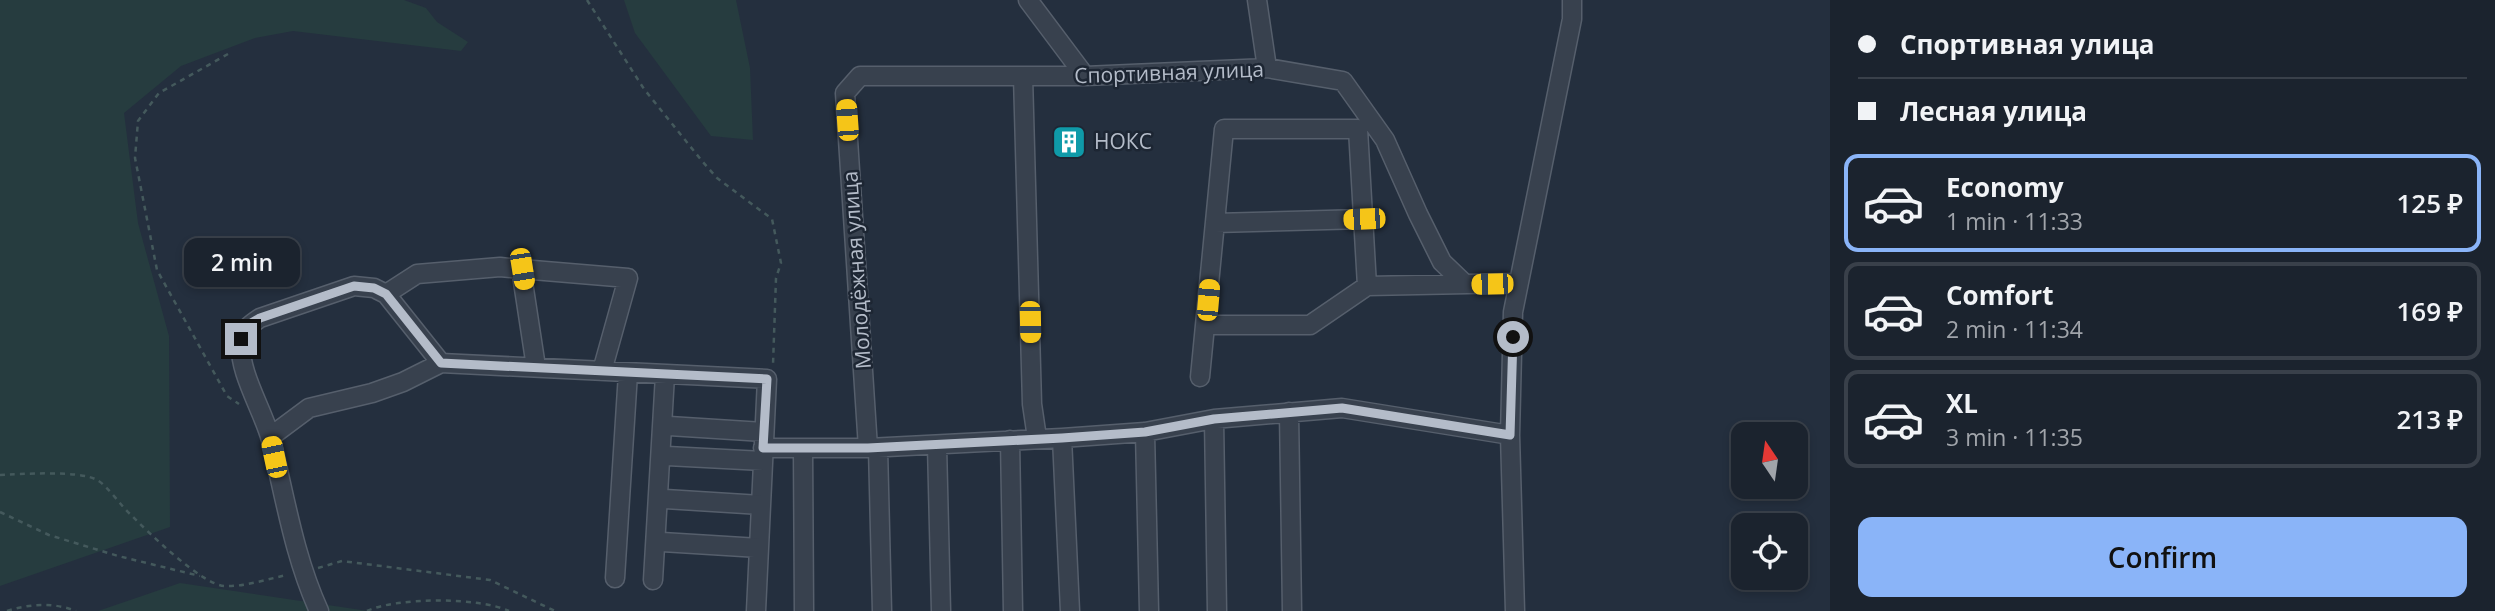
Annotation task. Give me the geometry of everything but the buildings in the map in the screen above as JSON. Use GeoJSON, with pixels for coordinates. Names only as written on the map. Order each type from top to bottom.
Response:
{"type":"FeatureCollection","features":[{"type":"Feature","properties":{"kind":"street"},"geometry":{"type":"LineString","coordinates":[[1028,0],[1085,76]]}},
{"type":"Feature","properties":{"kind":"street"},"geometry":{"type":"LineString","coordinates":[[1257,0],[1267,68]]}},
{"type":"Feature","properties":{"kind":"street"},"geometry":{"type":"LineString","coordinates":[[1515,611],[1510,435],[1513,312],[1572,19],[1572,0]]}},
{"type":"Feature","properties":{"kind":"street","name":"Спортивная улица"},"geometry":{"type":"LineString","coordinates":[[845,93],[860,76],[1085,76],[1267,68],[1343,81],[1385,140],[1442,262],[1465,284]]}},
{"type":"Feature","properties":{"kind":"street"},"geometry":{"type":"LineString","coordinates":[[1023,76],[1032,404],[1037,438]]}},
{"type":"Feature","properties":{"kind":"street","name":"Молодёжная улица"},"geometry":{"type":"LineString","coordinates":[[845,93],[873,448],[882,611]]}},
{"type":"Feature","properties":{"kind":"street"},"geometry":{"type":"LineString","coordinates":[[1200,377],[1224,129],[1358,128],[1367,286]]}},
{"type":"Feature","properties":{"kind":"street"},"geometry":{"type":"LineString","coordinates":[[1215,223],[1364,219]]}},
{"type":"Feature","properties":{"kind":"street"},"geometry":{"type":"LineString","coordinates":[[386,294],[417,274],[500,267],[628,278],[602,371]]}},
{"type":"Feature","properties":{"kind":"street"},"geometry":{"type":"LineString","coordinates":[[522,269],[536,368]]}},
{"type":"Feature","properties":{"kind":"street"},"geometry":{"type":"LineString","coordinates":[[1205,325],[1310,325],[1367,286],[1518,283]]}},
{"type":"Feature","properties":{"kind":"street"},"geometry":{"type":"LineString","coordinates":[[318,611],[288,520],[267,430],[242,357],[241,339],[248,325],[260,318],[354,286],[374,288],[386,294],[441,363]]}},
{"type":"Feature","properties":{"kind":"street"},"geometry":{"type":"LineString","coordinates":[[267,430],[309,408],[372,393],[403,382],[441,363],[767,379],[756,611]]}},
{"type":"Feature","properties":{"kind":"street"},"geometry":{"type":"LineString","coordinates":[[615,578],[628,373]]}},
{"type":"Feature","properties":{"kind":"street"},"geometry":{"type":"LineString","coordinates":[[653,580],[665,375]]}},
{"type":"Feature","properties":{"kind":"street"},"geometry":{"type":"LineString","coordinates":[[669,426],[764,447],[803,450],[1145,432],[1214,419],[1342,408],[1510,435]]}},
{"type":"Feature","properties":{"kind":"street"},"geometry":{"type":"LineString","coordinates":[[1289,412],[1292,611]]}},
{"type":"Feature","properties":{"kind":"street"},"geometry":{"type":"LineString","coordinates":[[1214,419],[1216,611]]}},
{"type":"Feature","properties":{"kind":"street"},"geometry":{"type":"LineString","coordinates":[[1145,432],[1149,611]]}},
{"type":"Feature","properties":{"kind":"street"},"geometry":{"type":"LineString","coordinates":[[1062,438],[1070,611]]}},
{"type":"Feature","properties":{"kind":"street"},"geometry":{"type":"LineString","coordinates":[[1010,440],[1013,611]]}},
{"type":"Feature","properties":{"kind":"street"},"geometry":{"type":"LineString","coordinates":[[937,445],[941,611]]}},
{"type":"Feature","properties":{"kind":"street"},"geometry":{"type":"LineString","coordinates":[[667,456],[764,447]]}},
{"type":"Feature","properties":{"kind":"street"},"geometry":{"type":"LineString","coordinates":[[803,450],[804,611]]}},
{"type":"Feature","properties":{"kind":"street"},"geometry":{"type":"LineString","coordinates":[[665,499],[761,505]]}},
{"type":"Feature","properties":{"kind":"street"},"geometry":{"type":"LineString","coordinates":[[662,542],[759,548]]}},
{"type":"Feature","properties":{"kind":"path"},"geometry":{"type":"LineString","coordinates":[[587,0],[644,89],[702,161],[717,178],[772,219],[781,263],[776,278],[773,376],[767,379]]}},
{"type":"Feature","properties":{"kind":"path"},"geometry":{"type":"LineString","coordinates":[[228,54],[159,93],[138,121],[135,158],[157,270],[227,396],[267,430]]}},
{"type":"Feature","properties":{"kind":"path"},"geometry":{"type":"LineString","coordinates":[[0,475],[39,474],[97,480],[130,514],[201,577]]}},
{"type":"Feature","properties":{"kind":"path"},"geometry":{"type":"LineString","coordinates":[[0,512],[49,535],[201,577],[222,586],[244,584],[342,561],[490,580],[555,611]]}},
{"type":"Feature","properties":{"kind":"path"},"geometry":{"type":"LineString","coordinates":[[367,611],[396,603],[468,601],[509,611]]}},
{"type":"Feature","properties":{"kind":"path"},"geometry":{"type":"LineString","coordinates":[[7,611],[28,604],[66,607],[76,611]]}},
{"type":"Feature","properties":{"kind":"green space"},"geometry":{"type":"Polygon","coordinates":[[[0,0],[404,0],[426,8],[437,22],[468,42],[461,51],[293,31],[255,38],[181,66],[124,113],[138,223],[169,336],[170,527],[0,586],[0,0]]]}},
{"type":"Feature","properties":{"kind":"green space"},"geometry":{"type":"Polygon","coordinates":[[[624,0],[736,0],[750,68],[753,140],[711,136],[635,33],[624,0]]]}},
{"type":"Feature","properties":{"kind":"green space"},"geometry":{"type":"Polygon","coordinates":[[[180,583],[368,611],[98,611],[180,583]]]}},
{"type":"Feature","properties":{"kind":"place","name":"НОКС"},"geometry":{"type":"Point","coordinates":[1069,142]}},
{"type":"Feature","properties":{"kind":"route"},"geometry":{"type":"LineString","coordinates":[[241,339],[248,325],[260,318],[354,286],[374,288],[386,294],[441,363],[767,379],[763,448],[803,450],[1145,432],[1214,419],[1342,408],[1510,435],[1513,337]]}}]}
